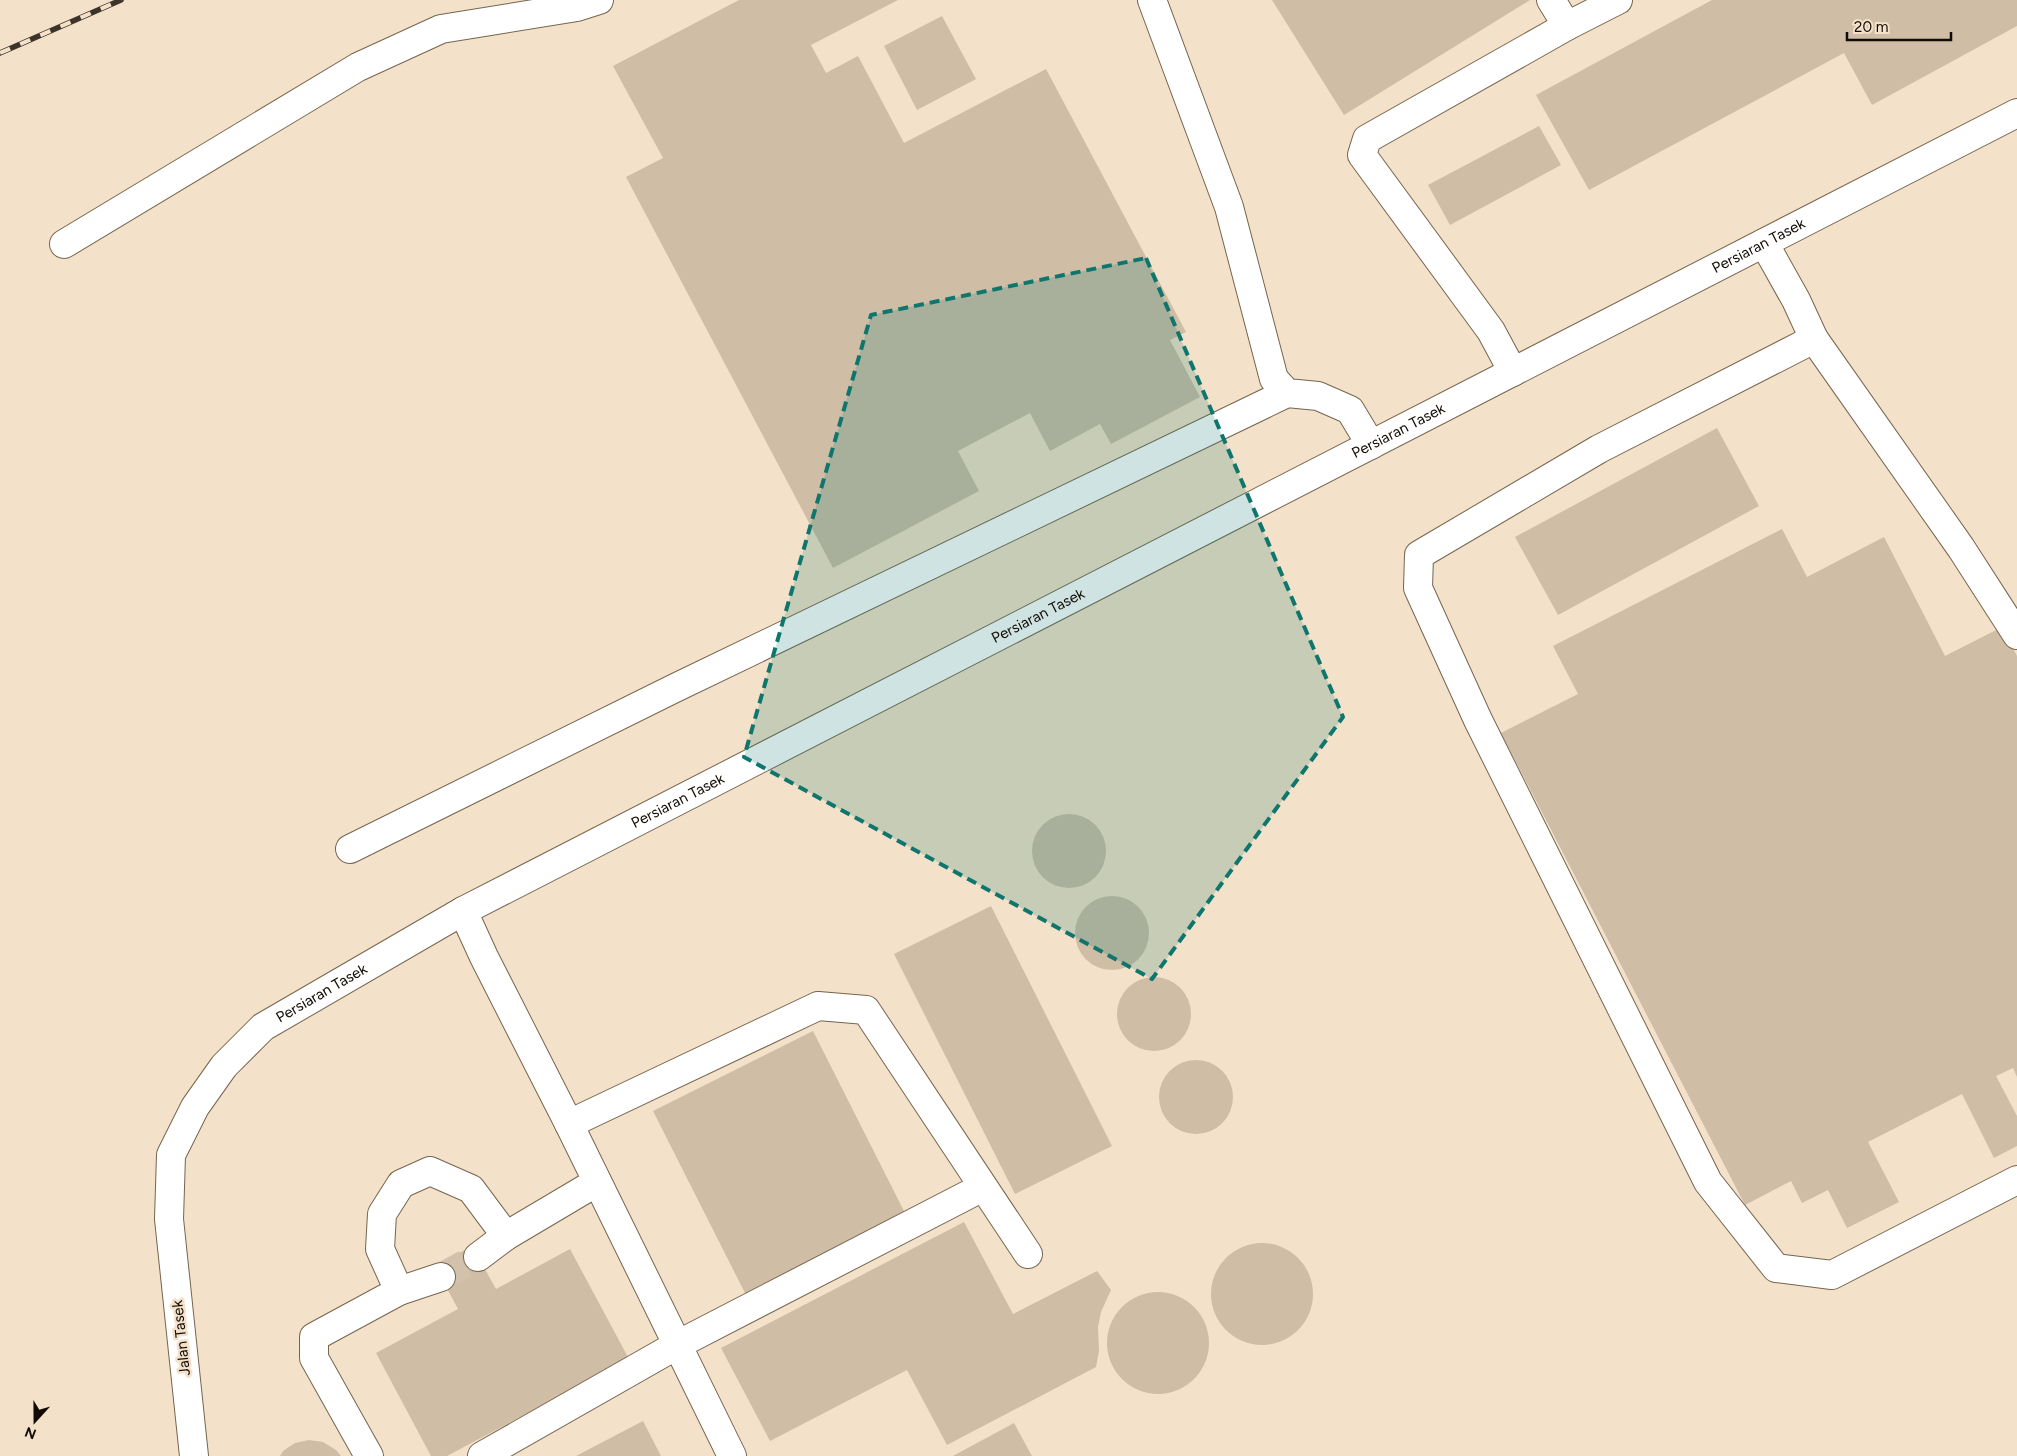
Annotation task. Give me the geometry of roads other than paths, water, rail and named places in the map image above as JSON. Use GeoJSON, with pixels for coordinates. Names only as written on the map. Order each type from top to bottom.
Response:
{"type":"FeatureCollection","features":[{"type":"Feature","properties":{"kind":"street"},"geometry":{"type":"LineString","coordinates":[[64,244],[358,66],[441,29],[577,7],[599,0]]}},
{"type":"Feature","properties":{"kind":"street"},"geometry":{"type":"LineString","coordinates":[[1152,0],[1229,207],[1274,379],[1287,393]]}},
{"type":"Feature","properties":{"kind":"street"},"geometry":{"type":"LineString","coordinates":[[1551,0],[1567,26]]}},
{"type":"Feature","properties":{"kind":"street"},"geometry":{"type":"LineString","coordinates":[[1513,372],[1491,331],[1362,154],[1367,139],[1567,26],[1618,0]]}},
{"type":"Feature","properties":{"kind":"street","name":"Persiaran Tasek"},"geometry":{"type":"LineString","coordinates":[[169,1219],[170,1155],[195,1107],[224,1066],[263,1027],[463,912],[2017,113]]}},
{"type":"Feature","properties":{"kind":"street"},"geometry":{"type":"LineString","coordinates":[[1764,243],[1796,300],[1814,339],[1961,548],[2017,635]]}},
{"type":"Feature","properties":{"kind":"street"},"geometry":{"type":"LineString","coordinates":[[1814,339],[1599,449],[1418,555],[1418,588],[1478,720],[1708,1182],[1776,1268],[1832,1275],[2017,1180]]}},
{"type":"Feature","properties":{"kind":"street"},"geometry":{"type":"LineString","coordinates":[[350,849],[675,688],[1287,393],[1318,396],[1350,410],[1371,445]]}},
{"type":"Feature","properties":{"kind":"street"},"geometry":{"type":"LineString","coordinates":[[463,912],[732,1456]]}},
{"type":"Feature","properties":{"kind":"street"},"geometry":{"type":"LineString","coordinates":[[569,1124],[818,1006],[866,1010],[1028,1254]]}},
{"type":"Feature","properties":{"kind":"street"},"geometry":{"type":"LineString","coordinates":[[399,1291],[380,1249],[382,1214],[401,1184],[430,1171],[471,1188],[506,1236]]}},
{"type":"Feature","properties":{"kind":"street"},"geometry":{"type":"LineString","coordinates":[[478,1256],[506,1236],[597,1182]]}},
{"type":"Feature","properties":{"kind":"street"},"geometry":{"type":"LineString","coordinates":[[482,1456],[677,1346],[983,1187]]}},
{"type":"Feature","properties":{"kind":"street","name":"Jalan Tasek"},"geometry":{"type":"LineString","coordinates":[[169,1219],[194,1456]]}},
{"type":"Feature","properties":{"kind":"street"},"geometry":{"type":"LineString","coordinates":[[369,1456],[314,1358],[314,1337],[399,1291],[441,1277]]}},
{"type":"Feature","properties":{"kind":"tunnel"},"geometry":{"type":"LineString","coordinates":[[441,1277],[478,1257]]}},
{"type":"Feature","properties":{"kind":"railway"},"geometry":{"type":"LineString","coordinates":[[0,53],[121,0]]}}]}
